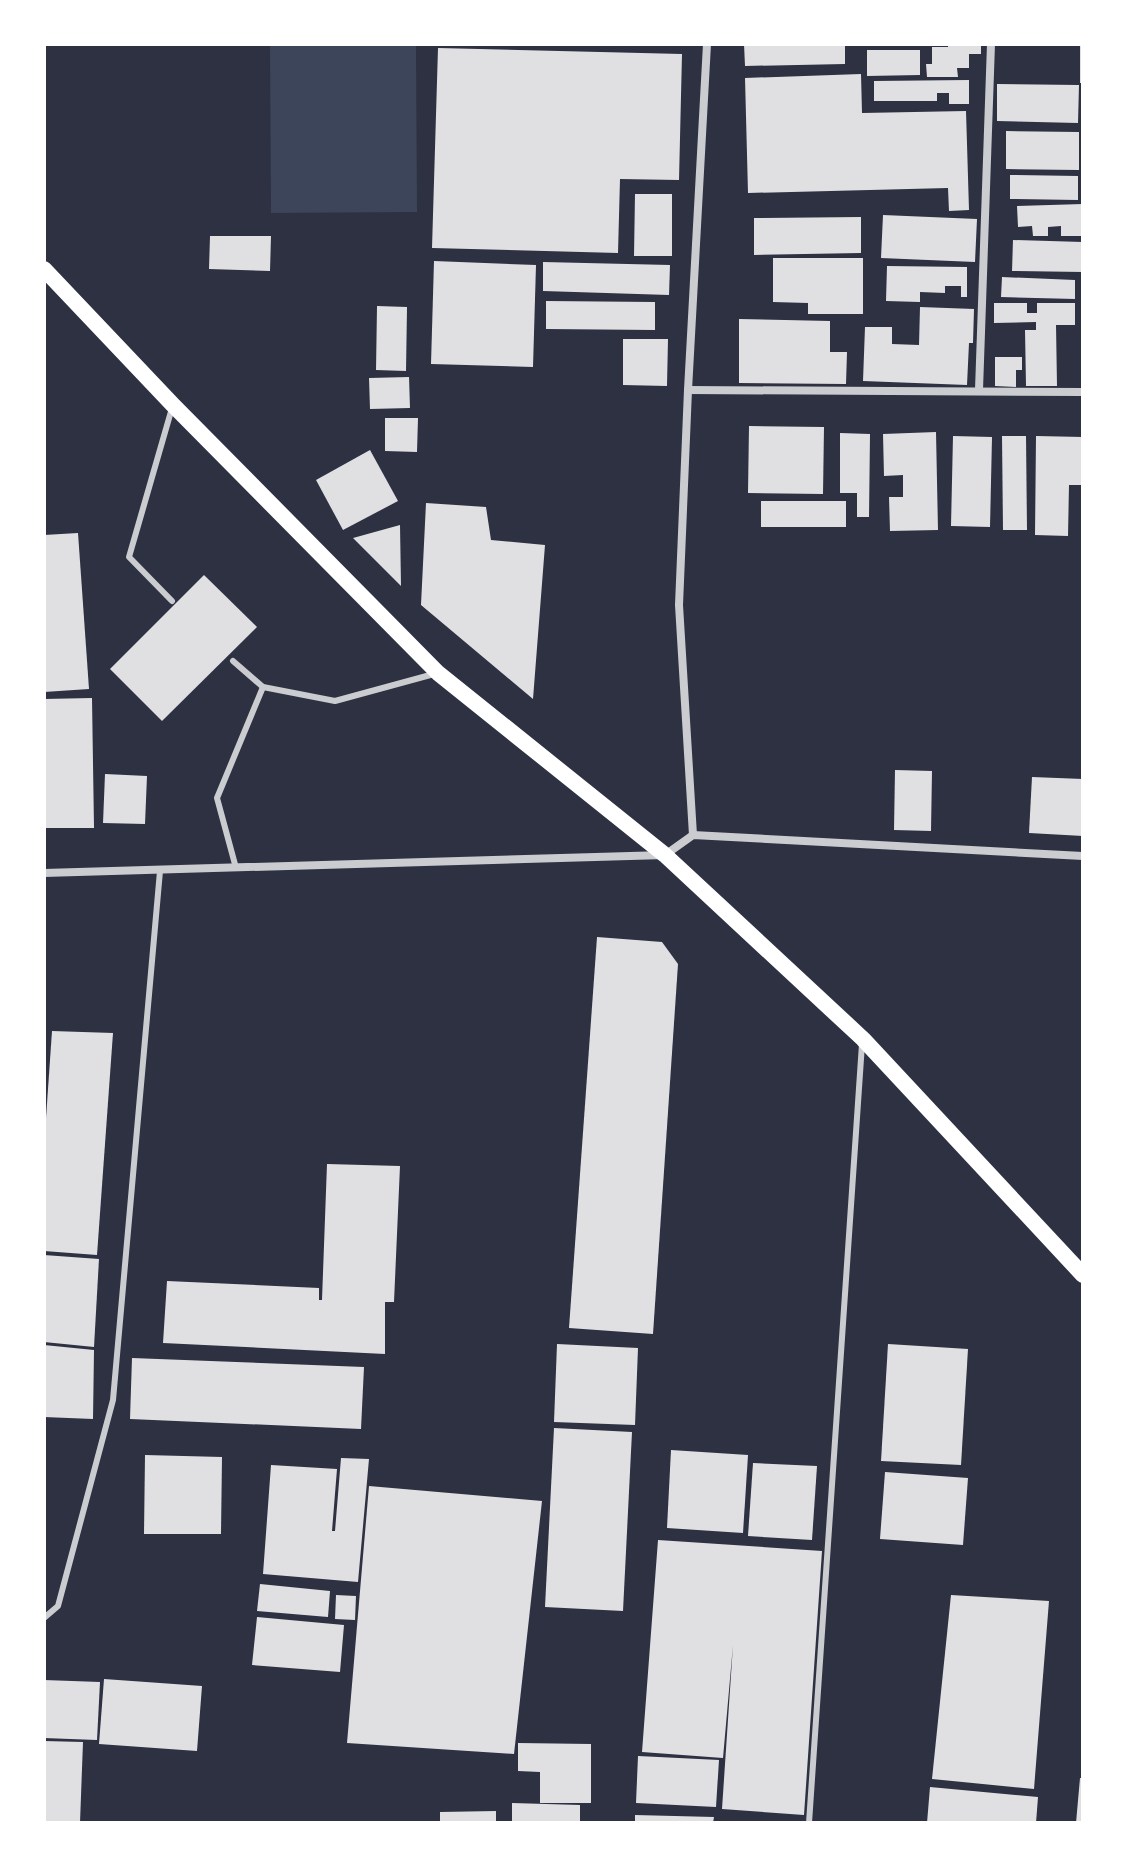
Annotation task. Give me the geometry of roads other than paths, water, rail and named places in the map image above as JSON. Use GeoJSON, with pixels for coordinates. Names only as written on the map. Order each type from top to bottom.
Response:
{"type":"FeatureCollection","features":[{"type":"Feature","properties":{"kind":"main road"},"geometry":{"type":"LineString","coordinates":[[44,269],[173,405],[438,673],[665,855],[863,1039],[1083,1275]]}},
{"type":"Feature","properties":{"kind":"street"},"geometry":{"type":"LineString","coordinates":[[693,835],[679,605],[707,44]]}},
{"type":"Feature","properties":{"kind":"street"},"geometry":{"type":"LineString","coordinates":[[979,390],[991,44]]}},
{"type":"Feature","properties":{"kind":"street"},"geometry":{"type":"LineString","coordinates":[[688,390],[1083,392]]}},
{"type":"Feature","properties":{"kind":"street"},"geometry":{"type":"LineString","coordinates":[[44,873],[665,855],[693,835],[1083,856]]}},
{"type":"Feature","properties":{"kind":"lane"},"geometry":{"type":"LineString","coordinates":[[172,601],[129,557],[173,405]]}},
{"type":"Feature","properties":{"kind":"lane"},"geometry":{"type":"LineString","coordinates":[[233,661],[263,687],[335,701],[438,673]]}},
{"type":"Feature","properties":{"kind":"lane"},"geometry":{"type":"LineString","coordinates":[[236,869],[217,798],[263,687]]}},
{"type":"Feature","properties":{"kind":"lane"},"geometry":{"type":"LineString","coordinates":[[44,1618],[58,1606],[113,1400],[160,871]]}},
{"type":"Feature","properties":{"kind":"lane"},"geometry":{"type":"LineString","coordinates":[[809,1823],[863,1039]]}}]}
